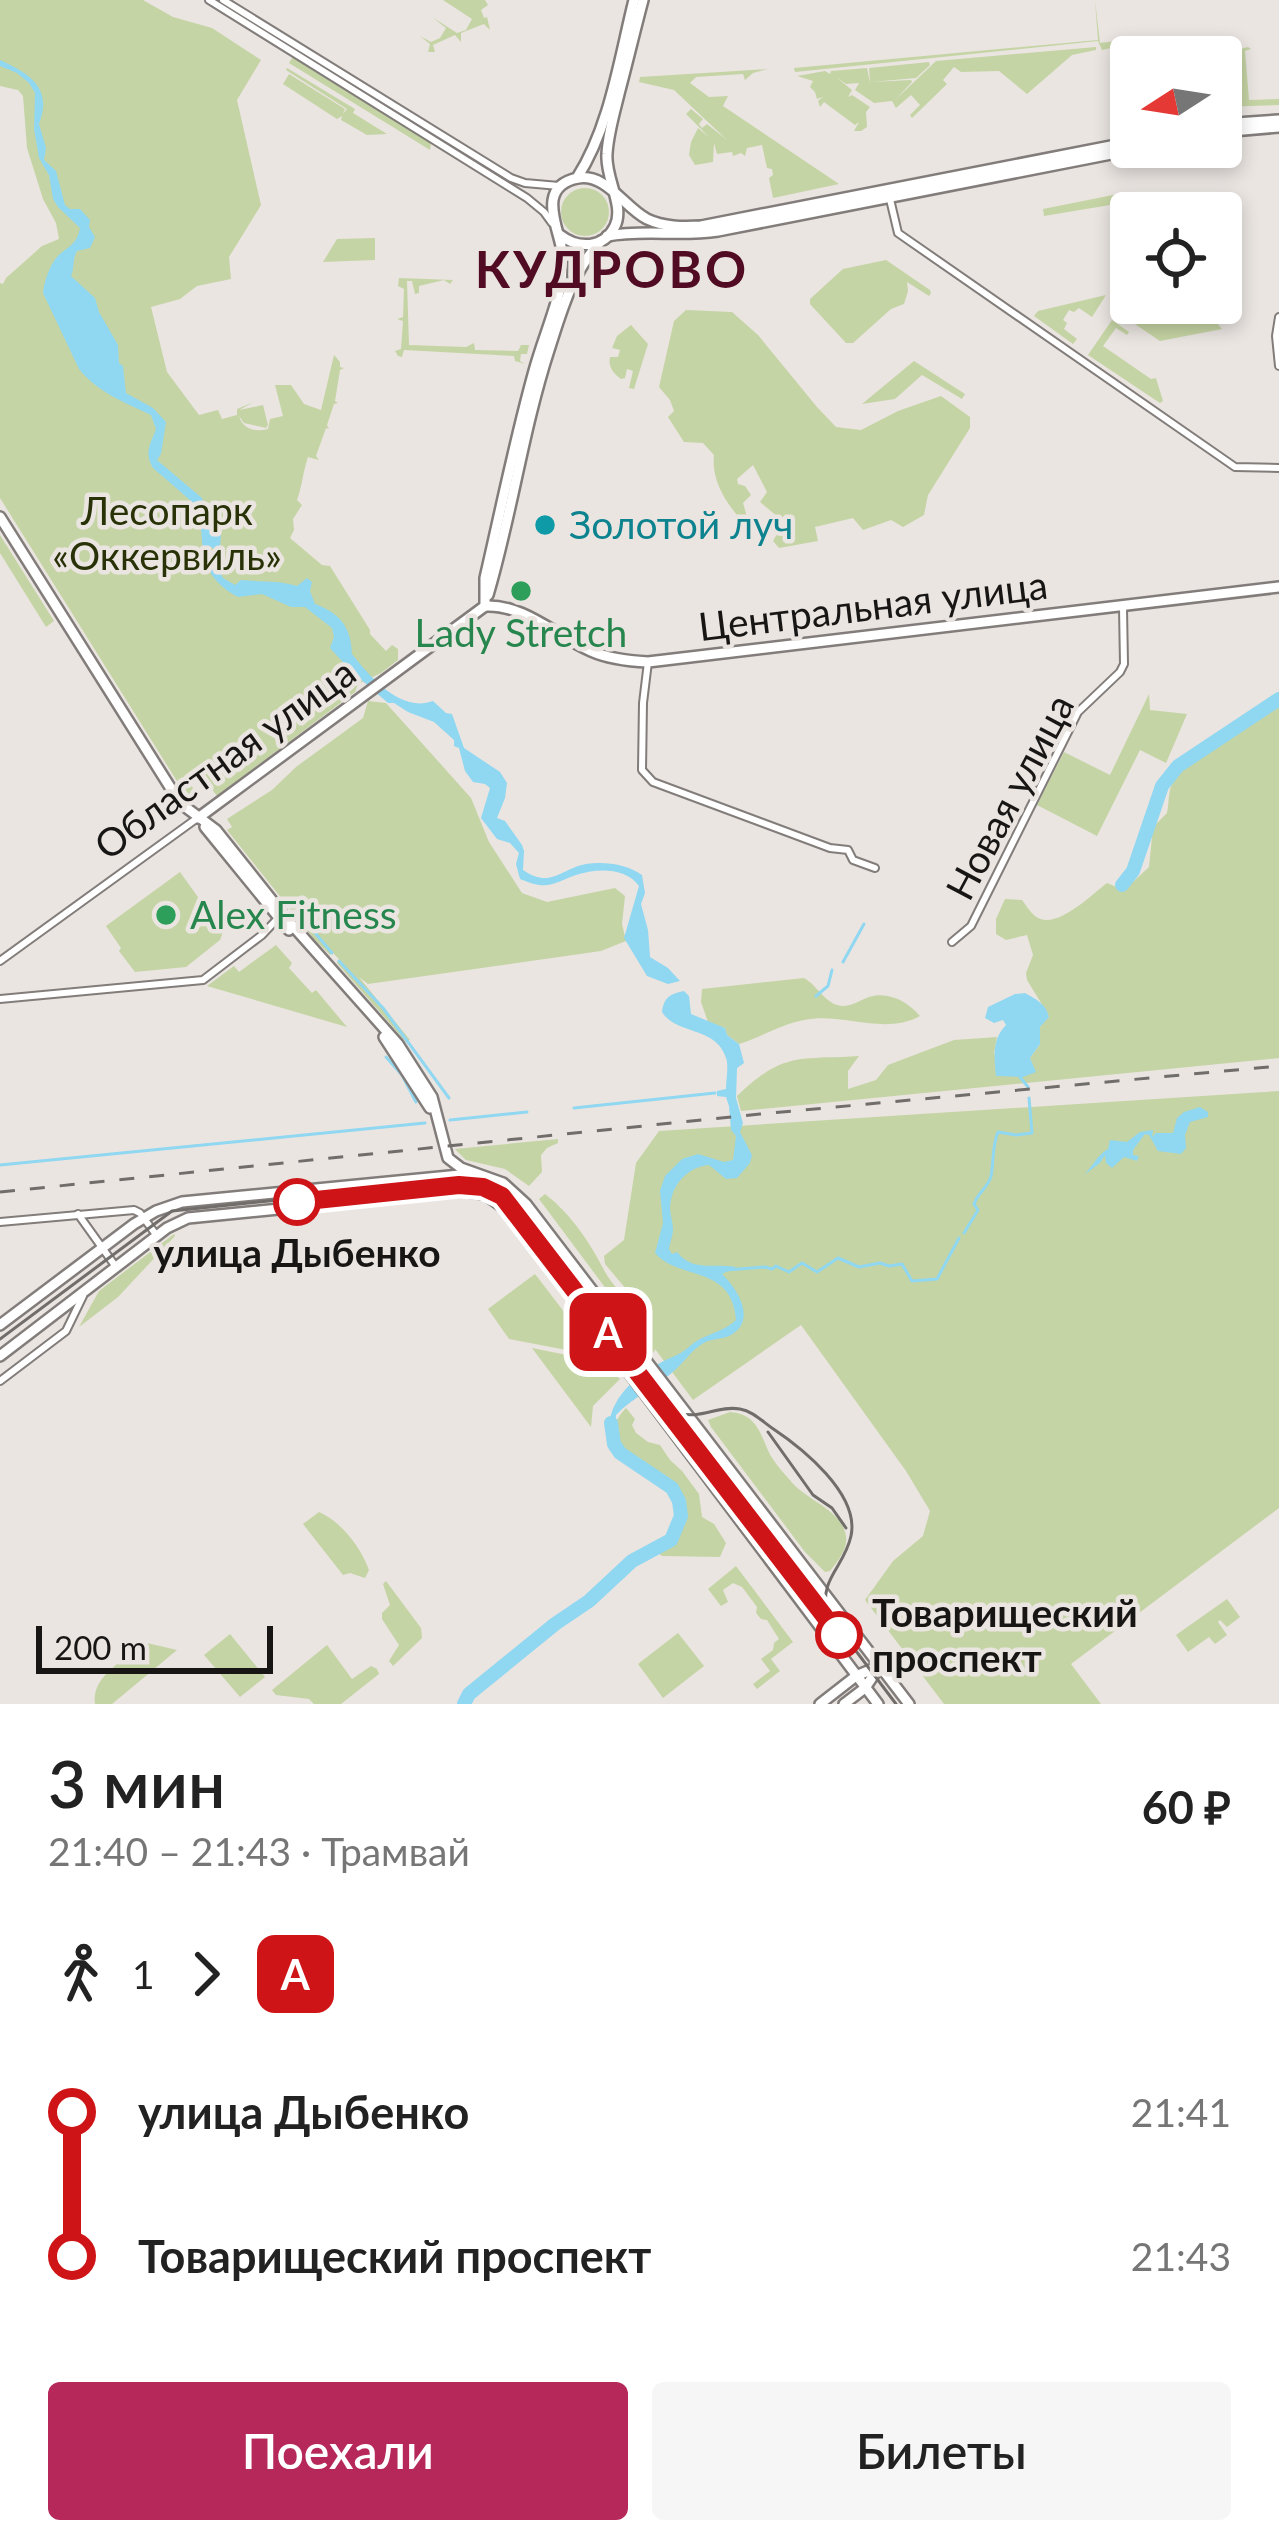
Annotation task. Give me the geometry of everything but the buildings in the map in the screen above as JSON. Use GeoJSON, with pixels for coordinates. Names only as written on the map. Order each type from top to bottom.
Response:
{"type":"FeatureCollection","features":[{"type":"Feature","properties":{"kind":"street"},"geometry":{"type":"LineString","coordinates":[[208,0],[527,198],[574,244],[636,231],[680,236],[718,232],[1110,146]]}},
{"type":"Feature","properties":{"kind":"street"},"geometry":{"type":"LineString","coordinates":[[223,0],[511,178],[562,186]]}},
{"type":"Feature","properties":{"kind":"street"},"geometry":{"type":"LineString","coordinates":[[485,606],[484,578],[525,404],[559,291],[562,263],[551,211],[554,197],[577,178],[591,155],[639,0]]}},
{"type":"Feature","properties":{"kind":"street"},"geometry":{"type":"LineString","coordinates":[[485,606],[541,374],[566,295],[618,217],[607,153],[639,0]]}},
{"type":"Feature","properties":{"kind":"street"},"geometry":{"type":"LineString","coordinates":[[1242,127],[1279,124]]}},
{"type":"Feature","properties":{"kind":"street"},"geometry":{"type":"LineString","coordinates":[[577,178],[598,180],[648,220],[680,227],[1110,154]]}},
{"type":"Feature","properties":{"kind":"street"},"geometry":{"type":"LineString","coordinates":[[888,194],[898,233],[1087,366],[1235,467],[1279,468]]}},
{"type":"Feature","properties":{"kind":"street"},"geometry":{"type":"LineString","coordinates":[[1279,317],[1279,366]]}},
{"type":"Feature","properties":{"kind":"street"},"geometry":{"type":"LineString","coordinates":[[0,517],[181,803],[383,1035],[410,1073],[432,1113],[445,1158],[428,1178]]}},
{"type":"Feature","properties":{"kind":"street"},"geometry":{"type":"LineString","coordinates":[[485,606],[501,605],[491,586]]}},
{"type":"Feature","properties":{"kind":"street","name":"Центральная улица"},"geometry":{"type":"LineString","coordinates":[[501,605],[591,651],[648,662],[1279,587]]}},
{"type":"Feature","properties":{"kind":"street","name":"Областная улица"},"geometry":{"type":"LineString","coordinates":[[0,961],[220,805],[300,740],[485,606]]}},
{"type":"Feature","properties":{"kind":"street","name":"Новая улица"},"geometry":{"type":"LineString","coordinates":[[952,942],[971,926],[1078,712],[1120,672],[1125,652],[1124,608]]}},
{"type":"Feature","properties":{"kind":"street"},"geometry":{"type":"LineString","coordinates":[[648,662],[642,770],[653,782],[830,848],[842,847],[853,860],[875,868]]}},
{"type":"Feature","properties":{"kind":"street"},"geometry":{"type":"LineString","coordinates":[[0,999],[203,980],[281,916]]}},
{"type":"Feature","properties":{"kind":"street"},"geometry":{"type":"LineString","coordinates":[[445,1158],[503,1183],[526,1204],[909,1704]]}},
{"type":"Feature","properties":{"kind":"street"},"geometry":{"type":"LineString","coordinates":[[0,1325],[143,1218],[182,1202],[476,1174]]}},
{"type":"Feature","properties":{"kind":"street"},"geometry":{"type":"LineString","coordinates":[[0,1356],[157,1236],[188,1218],[484,1193],[507,1210],[878,1704]]}},
{"type":"Feature","properties":{"kind":"street"},"geometry":{"type":"LineString","coordinates":[[0,1222],[134,1210],[157,1236]]}},
{"type":"Feature","properties":{"kind":"street"},"geometry":{"type":"LineString","coordinates":[[78,1214],[116,1267]]}},
{"type":"Feature","properties":{"kind":"street"},"geometry":{"type":"LineString","coordinates":[[0,1382],[66,1331],[85,1291]]}},
{"type":"Feature","properties":{"kind":"street"},"geometry":{"type":"LineString","coordinates":[[820,1704],[856,1676],[880,1666]]}},
{"type":"Feature","properties":{"kind":"street"},"geometry":{"type":"LineString","coordinates":[[844,1704],[865,1688],[880,1666]]}},
{"type":"Feature","properties":{"kind":"green space","name":"Лесопарк «Оккервиль»"},"geometry":{"type":"Polygon","coordinates":[[[0,0],[143,0],[173,17],[212,28],[261,60],[237,100],[261,205],[229,257],[231,279],[197,286],[180,299],[151,307],[167,372],[199,415],[218,410],[222,419],[254,402],[239,410],[263,405],[266,428],[244,423],[239,416],[241,421],[247,427],[259,430],[268,429],[270,419],[283,416],[275,385],[291,385],[304,404],[321,410],[334,355],[344,368],[340,370],[338,403],[316,456],[319,460],[308,457],[297,500],[302,505],[293,519],[290,538],[322,565],[330,566],[370,634],[386,651],[392,645],[398,649],[398,660],[358,684],[355,692],[217,796],[200,775],[189,780],[199,801],[185,794],[0,498],[0,283],[42,246],[59,239],[27,148],[23,96],[0,86],[0,0]]]}},
{"type":"Feature","properties":{"kind":"green space"},"geometry":{"type":"Polygon","coordinates":[[[443,0],[485,0],[488,5],[481,10],[490,30],[484,24],[461,33],[461,42],[455,35],[433,45],[435,52],[428,52],[430,44],[420,36],[431,42],[446,28],[432,17],[457,33],[466,30],[472,19],[443,0]]]}},
{"type":"Feature","properties":{"kind":"green space"},"geometry":{"type":"Polygon","coordinates":[[[1095,0],[1100,43],[1110,42],[1110,48],[1102,50],[1098,41],[795,72],[794,68],[1098,40],[1095,0]]]}},
{"type":"Feature","properties":{"kind":"green space"},"geometry":{"type":"Polygon","coordinates":[[[1096,47],[1072,55],[1027,94],[999,71],[961,72],[954,67],[943,80],[947,84],[912,118],[920,105],[911,95],[896,108],[892,101],[874,103],[855,90],[859,83],[846,84],[836,77],[852,90],[848,97],[870,107],[867,127],[861,131],[854,131],[859,122],[855,125],[824,102],[820,107],[818,101],[823,97],[817,99],[810,87],[813,81],[797,76],[867,68],[870,83],[869,68],[929,62],[916,78],[871,82],[911,80],[895,100],[936,61],[1096,47]]]}},
{"type":"Feature","properties":{"kind":"green space"},"geometry":{"type":"Polygon","coordinates":[[[1242,48],[1251,49],[1245,51],[1249,100],[1279,99],[1279,105],[1242,106],[1242,48]]]}},
{"type":"Feature","properties":{"kind":"green space"},"geometry":{"type":"Polygon","coordinates":[[[293,57],[431,143],[430,150],[289,63],[293,57]]]}},
{"type":"Feature","properties":{"kind":"green space"},"geometry":{"type":"Polygon","coordinates":[[[287,68],[387,134],[367,135],[283,84],[289,74],[345,109],[343,114],[347,109],[287,68]]]}},
{"type":"Feature","properties":{"kind":"green space"},"geometry":{"type":"Polygon","coordinates":[[[768,69],[745,80],[743,74],[696,77],[690,83],[709,97],[728,96],[723,106],[839,184],[773,198],[772,169],[767,168],[762,145],[747,148],[745,156],[733,156],[732,152],[717,154],[714,143],[713,162],[695,165],[689,155],[698,128],[709,137],[686,114],[691,109],[703,119],[702,128],[707,124],[727,140],[674,90],[639,82],[640,77],[768,69]]]}},
{"type":"Feature","properties":{"kind":"green space"},"geometry":{"type":"Polygon","coordinates":[[[585,188],[602,195],[609,212],[602,229],[585,236],[568,229],[561,212],[568,195],[585,188]]]}},
{"type":"Feature","properties":{"kind":"green space"},"geometry":{"type":"Polygon","coordinates":[[[1110,196],[1110,205],[1044,216],[1043,209],[1110,196]]]}},
{"type":"Feature","properties":{"kind":"green space"},"geometry":{"type":"Polygon","coordinates":[[[375,238],[375,260],[323,262],[337,239],[375,238]]]}},
{"type":"Feature","properties":{"kind":"green space"},"geometry":{"type":"Polygon","coordinates":[[[886,260],[931,293],[907,282],[904,304],[891,309],[853,343],[846,343],[810,299],[843,269],[886,260]]]}},
{"type":"Feature","properties":{"kind":"green space"},"geometry":{"type":"Polygon","coordinates":[[[399,278],[453,280],[419,286],[415,294],[412,281],[407,281],[409,345],[466,347],[474,343],[475,350],[518,351],[521,345],[529,345],[527,354],[521,354],[525,364],[515,361],[514,356],[404,350],[398,356],[395,351],[401,349],[403,321],[397,319],[403,317],[404,289],[398,286],[399,278]]]}},
{"type":"Feature","properties":{"kind":"green space"},"geometry":{"type":"Polygon","coordinates":[[[1106,295],[1092,317],[1079,308],[1069,310],[1064,329],[1077,339],[1073,344],[1034,316],[1038,311],[1106,295]]]}},
{"type":"Feature","properties":{"kind":"green space"},"geometry":{"type":"Polygon","coordinates":[[[686,310],[732,312],[758,335],[836,427],[861,430],[941,396],[970,417],[970,428],[928,495],[924,515],[903,527],[891,520],[863,530],[853,518],[815,527],[818,541],[779,548],[773,541],[784,522],[760,502],[767,492],[753,465],[737,479],[751,495],[743,503],[748,520],[742,521],[721,491],[714,455],[703,443],[684,442],[668,417],[674,411],[670,400],[659,387],[674,321],[686,310]]]}},
{"type":"Feature","properties":{"kind":"green space"},"geometry":{"type":"Polygon","coordinates":[[[1110,323],[1118,324],[1127,335],[1116,328],[1103,346],[1156,378],[1163,401],[1160,403],[1088,355],[1110,323]]]}},
{"type":"Feature","properties":{"kind":"green space"},"geometry":{"type":"Polygon","coordinates":[[[1135,324],[1218,324],[1222,329],[1160,341],[1135,324]]]}},
{"type":"Feature","properties":{"kind":"green space"},"geometry":{"type":"Polygon","coordinates":[[[631,325],[648,344],[634,389],[629,388],[633,371],[627,369],[621,379],[610,361],[620,350],[612,348],[617,336],[631,325]]]}},
{"type":"Feature","properties":{"kind":"green space"},"geometry":{"type":"Polygon","coordinates":[[[914,361],[965,394],[962,399],[922,375],[895,399],[862,404],[914,361]]]}},
{"type":"Feature","properties":{"kind":"green space"},"geometry":{"type":"Polygon","coordinates":[[[0,535],[54,621],[46,627],[0,553],[0,535]]]}},
{"type":"Feature","properties":{"kind":"green space"},"geometry":{"type":"Polygon","coordinates":[[[1149,694],[1150,710],[1187,714],[1166,763],[1140,750],[1097,836],[1037,805],[1064,752],[1110,775],[1149,694]]]}},
{"type":"Feature","properties":{"kind":"green space"},"geometry":{"type":"Polygon","coordinates":[[[368,701],[386,703],[471,798],[489,842],[522,893],[547,902],[615,888],[625,896],[622,924],[626,941],[601,951],[368,984],[359,977],[410,1040],[406,1042],[337,963],[339,959],[314,939],[227,830],[232,827],[227,819],[363,718],[368,701]]]}},
{"type":"Feature","properties":{"kind":"green space"},"geometry":{"type":"Polygon","coordinates":[[[1279,704],[1279,1058],[741,1111],[737,1096],[753,1082],[780,1065],[806,1059],[859,1056],[848,1071],[848,1089],[876,1080],[888,1065],[954,1040],[997,1037],[994,1054],[1035,1072],[1030,1058],[1040,1044],[1040,1027],[1049,1016],[1027,980],[1033,955],[1027,935],[1006,940],[996,934],[996,919],[1005,899],[1022,900],[1035,916],[1052,919],[1107,883],[1121,889],[1134,881],[1149,867],[1153,827],[1167,813],[1177,776],[1211,747],[1279,704]]]}},
{"type":"Feature","properties":{"kind":"green space","name":"Alex Fitness"},"geometry":{"type":"Polygon","coordinates":[[[180,872],[223,932],[220,940],[186,967],[135,972],[106,926],[180,872]]]}},
{"type":"Feature","properties":{"kind":"green space"},"geometry":{"type":"Polygon","coordinates":[[[276,945],[292,963],[289,968],[312,993],[316,990],[347,1027],[207,986],[234,966],[239,972],[276,945]]]}},
{"type":"Feature","properties":{"kind":"green space"},"geometry":{"type":"Polygon","coordinates":[[[804,978],[836,1005],[884,995],[904,1002],[920,1016],[892,1024],[804,1020],[739,1044],[725,1028],[708,1022],[701,1002],[702,989],[804,978]]]}},
{"type":"Feature","properties":{"kind":"green space"},"geometry":{"type":"Polygon","coordinates":[[[1279,1091],[1279,1508],[1071,1664],[1101,1704],[944,1704],[865,1600],[893,1561],[923,1536],[930,1511],[801,1325],[693,1400],[539,1199],[545,1194],[571,1219],[612,1282],[641,1316],[639,1322],[645,1330],[641,1321],[648,1315],[605,1264],[604,1256],[624,1240],[636,1163],[659,1131],[1279,1091]]]}},
{"type":"Feature","properties":{"kind":"green space"},"geometry":{"type":"Polygon","coordinates":[[[558,1139],[541,1155],[542,1172],[529,1186],[505,1169],[466,1160],[455,1149],[558,1139]]]}},
{"type":"Feature","properties":{"kind":"green space"},"geometry":{"type":"Polygon","coordinates":[[[174,1234],[118,1297],[79,1327],[99,1291],[174,1234]]]}},
{"type":"Feature","properties":{"kind":"green space"},"geometry":{"type":"Polygon","coordinates":[[[535,1274],[598,1356],[509,1339],[488,1309],[535,1274]]]}},
{"type":"Feature","properties":{"kind":"green space"},"geometry":{"type":"Polygon","coordinates":[[[532,1348],[602,1362],[620,1379],[593,1406],[591,1427],[532,1348]]]}},
{"type":"Feature","properties":{"kind":"green space"},"geometry":{"type":"Polygon","coordinates":[[[626,1408],[635,1419],[636,1433],[660,1445],[699,1494],[702,1517],[714,1524],[726,1543],[720,1557],[657,1552],[677,1535],[682,1505],[659,1475],[616,1440],[615,1425],[626,1408]]]}},
{"type":"Feature","properties":{"kind":"green space"},"geometry":{"type":"Polygon","coordinates":[[[730,1412],[750,1419],[786,1476],[840,1521],[845,1546],[830,1571],[825,1572],[805,1552],[711,1427],[708,1420],[730,1412]]]}},
{"type":"Feature","properties":{"kind":"green space"},"geometry":{"type":"Polygon","coordinates":[[[319,1512],[356,1545],[369,1570],[365,1578],[343,1575],[303,1524],[319,1512]]]}},
{"type":"Feature","properties":{"kind":"green space"},"geometry":{"type":"Polygon","coordinates":[[[736,1566],[793,1642],[771,1659],[780,1671],[757,1689],[753,1684],[770,1671],[761,1659],[779,1639],[767,1620],[756,1613],[757,1607],[742,1587],[733,1583],[723,1590],[728,1602],[721,1606],[708,1589],[736,1566]]]}},
{"type":"Feature","properties":{"kind":"green space"},"geometry":{"type":"Polygon","coordinates":[[[386,1581],[421,1628],[422,1638],[393,1666],[389,1661],[399,1645],[382,1619],[390,1605],[386,1581]]]}},
{"type":"Feature","properties":{"kind":"green space"},"geometry":{"type":"Polygon","coordinates":[[[1227,1599],[1240,1617],[1227,1627],[1218,1622],[1227,1635],[1215,1644],[1209,1637],[1188,1652],[1176,1635],[1227,1599]]]}},
{"type":"Feature","properties":{"kind":"green space"},"geometry":{"type":"Polygon","coordinates":[[[678,1633],[704,1666],[663,1698],[638,1664],[678,1633]]]}},
{"type":"Feature","properties":{"kind":"green space"},"geometry":{"type":"Polygon","coordinates":[[[230,1634],[265,1677],[240,1697],[204,1655],[230,1634]]]}},
{"type":"Feature","properties":{"kind":"green space"},"geometry":{"type":"Polygon","coordinates":[[[147,1643],[177,1650],[112,1704],[95,1704],[104,1676],[147,1643]]]}},
{"type":"Feature","properties":{"kind":"green space"},"geometry":{"type":"Polygon","coordinates":[[[327,1645],[352,1679],[371,1666],[379,1674],[341,1704],[314,1704],[309,1699],[276,1695],[272,1690],[327,1645]]]}},
{"type":"Feature","properties":{"kind":"water"},"geometry":{"type":"Polygon","coordinates":[[[0,60],[29,77],[41,92],[44,160],[56,171],[65,205],[80,209],[90,220],[95,237],[90,248],[77,251],[71,276],[95,298],[118,345],[126,393],[153,408],[166,422],[157,460],[202,498],[221,533],[219,561],[212,547],[207,547],[223,578],[235,585],[241,580],[297,586],[307,578],[312,582],[315,604],[342,622],[352,654],[368,673],[398,697],[409,702],[433,701],[452,714],[464,748],[500,772],[507,783],[497,818],[505,821],[522,845],[523,870],[548,878],[600,863],[642,875],[645,893],[641,904],[650,957],[680,981],[668,984],[647,976],[624,938],[639,886],[633,880],[601,870],[549,885],[520,879],[519,853],[510,843],[497,839],[481,818],[490,788],[473,782],[454,740],[434,722],[388,703],[351,671],[330,648],[332,628],[305,607],[291,607],[262,594],[238,597],[214,578],[204,557],[198,507],[150,463],[156,429],[151,415],[86,377],[43,293],[52,265],[76,240],[80,228],[53,199],[49,175],[39,158],[35,93],[17,73],[0,66],[0,60]]]}},
{"type":"Feature","properties":{"kind":"water"},"geometry":{"type":"Polygon","coordinates":[[[684,991],[691,1014],[725,1028],[739,1044],[744,1063],[737,1068],[736,1098],[743,1123],[740,1132],[752,1155],[737,1178],[726,1179],[709,1165],[682,1179],[671,1200],[669,1249],[697,1264],[736,1267],[722,1274],[739,1297],[744,1314],[738,1330],[698,1347],[616,1415],[615,1438],[610,1439],[612,1410],[628,1386],[736,1320],[725,1290],[655,1253],[663,1223],[660,1191],[665,1176],[682,1159],[698,1154],[733,1160],[736,1136],[726,1097],[717,1096],[717,1091],[726,1089],[727,1061],[721,1048],[662,1012],[668,997],[684,991]]]}},
{"type":"Feature","properties":{"kind":"water"},"geometry":{"type":"Polygon","coordinates":[[[1025,993],[1043,1005],[1049,1017],[1040,1027],[1040,1044],[1030,1058],[1036,1072],[1023,1077],[996,1076],[996,1042],[1006,1025],[1003,1020],[994,1023],[985,1018],[988,1007],[1025,993]]]}},
{"type":"Feature","properties":{"kind":"water"},"geometry":{"type":"Polygon","coordinates":[[[1200,1107],[1208,1117],[1190,1122],[1181,1154],[1158,1151],[1145,1134],[1133,1150],[1137,1161],[1124,1157],[1112,1168],[1105,1155],[1084,1175],[1108,1149],[1110,1140],[1127,1142],[1140,1132],[1153,1130],[1152,1137],[1173,1133],[1177,1118],[1200,1107]]]}},
{"type":"Feature","properties":{"kind":"waterway"},"geometry":{"type":"LineString","coordinates":[[1122,885],[1133,871],[1162,786],[1178,766],[1279,699]]}},
{"type":"Feature","properties":{"kind":"waterway"},"geometry":{"type":"LineString","coordinates":[[300,915],[332,953]]}},
{"type":"Feature","properties":{"kind":"waterway"},"geometry":{"type":"LineString","coordinates":[[843,962],[864,924]]}},
{"type":"Feature","properties":{"kind":"waterway"},"geometry":{"type":"LineString","coordinates":[[339,961],[383,1008],[449,1098]]}},
{"type":"Feature","properties":{"kind":"waterway"},"geometry":{"type":"LineString","coordinates":[[816,996],[828,986],[832,970]]}},
{"type":"Feature","properties":{"kind":"waterway"},"geometry":{"type":"LineString","coordinates":[[386,1057],[416,1102]]}},
{"type":"Feature","properties":{"kind":"waterway"},"geometry":{"type":"LineString","coordinates":[[1020,1077],[1028,1087]]}},
{"type":"Feature","properties":{"kind":"waterway"},"geometry":{"type":"LineString","coordinates":[[574,1108],[715,1093]]}},
{"type":"Feature","properties":{"kind":"waterway"},"geometry":{"type":"LineString","coordinates":[[964,1233],[991,1176],[998,1132],[1032,1133],[1029,1098]]}},
{"type":"Feature","properties":{"kind":"waterway"},"geometry":{"type":"LineString","coordinates":[[450,1120],[527,1112]]}},
{"type":"Feature","properties":{"kind":"waterway"},"geometry":{"type":"LineString","coordinates":[[0,1165],[425,1123]]}},
{"type":"Feature","properties":{"kind":"waterway"},"geometry":{"type":"LineString","coordinates":[[726,1270],[776,1266],[789,1272],[802,1263],[817,1272],[838,1258],[859,1267],[902,1264],[912,1281],[937,1279],[959,1238]]}},
{"type":"Feature","properties":{"kind":"waterway"},"geometry":{"type":"LineString","coordinates":[[464,1704],[469,1694],[589,1601],[632,1561],[671,1540],[681,1516],[679,1501],[672,1488],[620,1453],[611,1423]]}},
{"type":"Feature","properties":{"kind":"tram line"},"geometry":{"type":"LineString","coordinates":[[0,1339],[172,1211],[471,1180],[496,1187],[526,1214],[896,1704]]}},
{"type":"Feature","properties":{"kind":"tram line","name":"А"},"geometry":{"type":"LineString","coordinates":[[297,1202],[459,1185],[483,1187],[502,1196],[839,1635]]}},
{"type":"Feature","properties":{"kind":"tram line"},"geometry":{"type":"LineString","coordinates":[[675,1412],[693,1415],[731,1408],[749,1412],[798,1447],[838,1489],[847,1504],[851,1536],[826,1591],[827,1613]]}},
{"type":"Feature","properties":{"kind":"tram line"},"geometry":{"type":"LineString","coordinates":[[768,1432],[813,1495],[832,1508],[846,1528]]}},
{"type":"Feature","properties":{"kind":"railway"},"geometry":{"type":"LineString","coordinates":[[0,1192],[1279,1066]]}},
{"type":"Feature","properties":{"kind":"place","name":"Золотой луч"},"geometry":{"type":"Point","coordinates":[545,525]}},
{"type":"Feature","properties":{"kind":"place","name":"Lady Stretch"},"geometry":{"type":"Point","coordinates":[521,591]}},
{"type":"Feature","properties":{"kind":"place","name":"Alex Fitness"},"geometry":{"type":"Point","coordinates":[166,915]}},
{"type":"Feature","properties":{"kind":"place","name":"улица Дыбенко"},"geometry":{"type":"Point","coordinates":[297,1202]}},
{"type":"Feature","properties":{"kind":"place","name":"Товарищеский проспект"},"geometry":{"type":"Point","coordinates":[839,1635]}},
{"type":"Feature","properties":{"kind":"district","name":"КУДРОВО"},"geometry":{"type":"Point","coordinates":[612,270]}}]}
